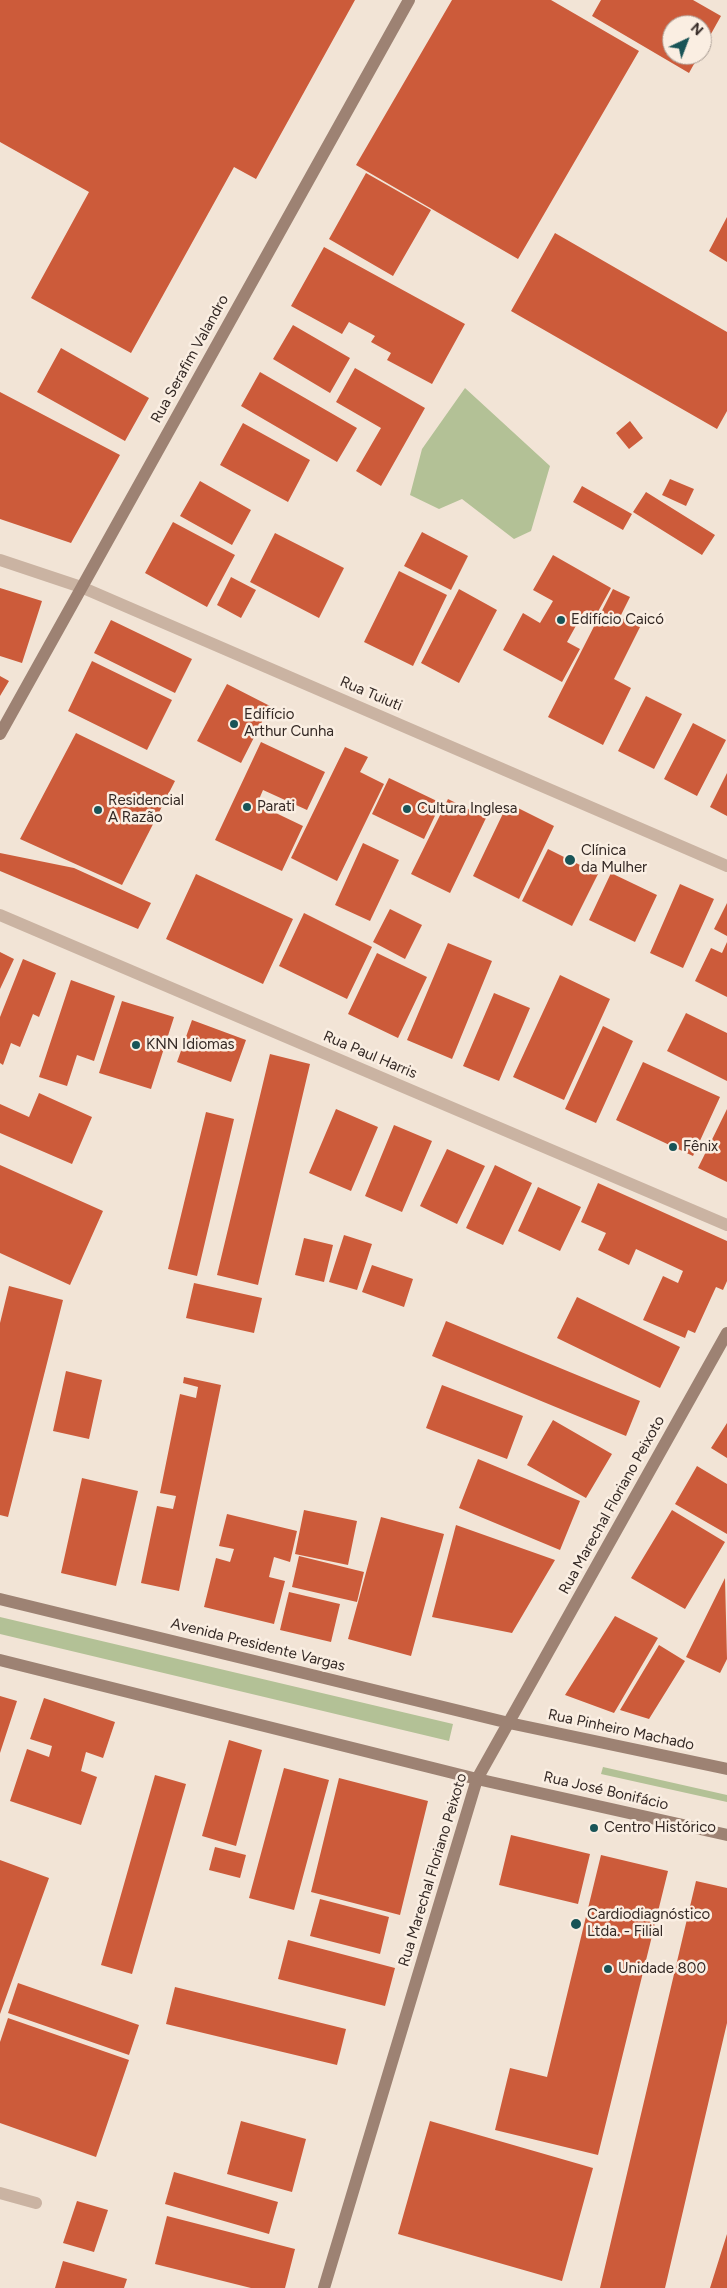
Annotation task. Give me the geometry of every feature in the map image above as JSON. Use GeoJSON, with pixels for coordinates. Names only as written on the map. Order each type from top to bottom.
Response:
{"type":"FeatureCollection","features":[{"type":"Feature","properties":{"kind":"street","name":"Rua Serafim Valandro"},"geometry":{"type":"LineString","coordinates":[[0,734],[409,0]]}},
{"type":"Feature","properties":{"kind":"street","name":"Rua Tuiuti"},"geometry":{"type":"LineString","coordinates":[[0,560],[81,587],[727,866]]}},
{"type":"Feature","properties":{"kind":"street","name":"Rua Paul Harris"},"geometry":{"type":"LineString","coordinates":[[0,915],[727,1225]]}},
{"type":"Feature","properties":{"kind":"street","name":"Rua Marechal Floriano Peixoto"},"geometry":{"type":"LineString","coordinates":[[324,2288],[477,1779],[727,1333]]}},
{"type":"Feature","properties":{"kind":"street","name":"Avenida Presidente Vargas"},"geometry":{"type":"LineString","coordinates":[[0,1599],[509,1723]]}},
{"type":"Feature","properties":{"kind":"street"},"geometry":{"type":"LineString","coordinates":[[0,1660],[477,1779]]}},
{"type":"Feature","properties":{"kind":"street","name":"Rua Pinheiro Machado"},"geometry":{"type":"LineString","coordinates":[[509,1723],[727,1769]]}},
{"type":"Feature","properties":{"kind":"street","name":"Rua José Bonifácio"},"geometry":{"type":"LineString","coordinates":[[477,1779],[727,1835]]}},
{"type":"Feature","properties":{"kind":"street"},"geometry":{"type":"LineString","coordinates":[[0,2193],[36,2202]]}},
{"type":"Feature","properties":{"kind":"green space"},"geometry":{"type":"Polygon","coordinates":[[[465,388],[550,466],[531,531],[514,539],[462,499],[439,509],[410,495],[422,449],[465,388]]]}},
{"type":"Feature","properties":{"kind":"green space"},"geometry":{"type":"Polygon","coordinates":[[[0,1617],[453,1724],[449,1741],[0,1634],[0,1617]]]}},
{"type":"Feature","properties":{"kind":"green space"},"geometry":{"type":"Polygon","coordinates":[[[603,1767],[727,1795],[727,1802],[601,1774],[603,1767]]]}},
{"type":"Feature","properties":{"kind":"building"},"geometry":{"type":"Polygon","coordinates":[[[0,0],[355,0],[256,179],[234,167],[131,353],[31,298],[89,192],[0,142],[0,0]]]}},
{"type":"Feature","properties":{"kind":"building"},"geometry":{"type":"Polygon","coordinates":[[[452,0],[551,0],[639,51],[518,259],[356,165],[452,0]]]}},
{"type":"Feature","properties":{"kind":"building"},"geometry":{"type":"Polygon","coordinates":[[[601,0],[693,0],[721,16],[712,32],[712,15],[662,15],[662,57],[592,16],[601,0]]]}},
{"type":"Feature","properties":{"kind":"building"},"geometry":{"type":"Polygon","coordinates":[[[675,65],[693,65],[689,73],[675,65]]]}},
{"type":"Feature","properties":{"kind":"building"},"geometry":{"type":"Polygon","coordinates":[[[366,173],[431,210],[393,276],[329,239],[366,173]]]}},
{"type":"Feature","properties":{"kind":"building"},"geometry":{"type":"Polygon","coordinates":[[[727,217],[727,262],[709,251],[727,217]]]}},
{"type":"Feature","properties":{"kind":"building"},"geometry":{"type":"Polygon","coordinates":[[[555,233],[727,332],[727,411],[717,429],[511,311],[555,233]]]}},
{"type":"Feature","properties":{"kind":"building"},"geometry":{"type":"Polygon","coordinates":[[[324,247],[465,324],[432,384],[387,360],[391,353],[371,342],[375,336],[349,322],[342,334],[291,306],[324,247]]]}},
{"type":"Feature","properties":{"kind":"building"},"geometry":{"type":"Polygon","coordinates":[[[293,325],[350,358],[330,393],[273,359],[293,325]]]}},
{"type":"Feature","properties":{"kind":"building"},"geometry":{"type":"Polygon","coordinates":[[[61,348],[149,398],[125,441],[37,392],[61,348]]]}},
{"type":"Feature","properties":{"kind":"building"},"geometry":{"type":"Polygon","coordinates":[[[355,368],[425,408],[381,486],[356,471],[381,428],[336,402],[355,368]]]}},
{"type":"Feature","properties":{"kind":"building"},"geometry":{"type":"Polygon","coordinates":[[[260,372],[357,428],[337,462],[241,406],[260,372]]]}},
{"type":"Feature","properties":{"kind":"building"},"geometry":{"type":"Polygon","coordinates":[[[0,392],[120,455],[71,543],[0,519],[0,392]]]}},
{"type":"Feature","properties":{"kind":"building"},"geometry":{"type":"Polygon","coordinates":[[[630,421],[643,438],[629,449],[616,433],[630,421]]]}},
{"type":"Feature","properties":{"kind":"building"},"geometry":{"type":"Polygon","coordinates":[[[243,423],[310,460],[288,502],[220,465],[243,423]]]}},
{"type":"Feature","properties":{"kind":"building"},"geometry":{"type":"Polygon","coordinates":[[[670,479],[694,489],[686,506],[662,495],[670,479]]]}},
{"type":"Feature","properties":{"kind":"building"},"geometry":{"type":"Polygon","coordinates":[[[200,481],[251,510],[232,545],[180,516],[200,481]]]}},
{"type":"Feature","properties":{"kind":"building"},"geometry":{"type":"Polygon","coordinates":[[[582,486],[632,514],[623,530],[573,502],[582,486]]]}},
{"type":"Feature","properties":{"kind":"building"},"geometry":{"type":"Polygon","coordinates":[[[646,492],[715,535],[702,555],[633,512],[646,492]]]}},
{"type":"Feature","properties":{"kind":"building"},"geometry":{"type":"Polygon","coordinates":[[[173,522],[235,555],[207,607],[145,573],[173,522]]]}},
{"type":"Feature","properties":{"kind":"building"},"geometry":{"type":"Polygon","coordinates":[[[422,532],[468,556],[451,590],[404,566],[422,532]]]}},
{"type":"Feature","properties":{"kind":"building"},"geometry":{"type":"Polygon","coordinates":[[[275,533],[344,568],[319,618],[250,582],[275,533]]]}},
{"type":"Feature","properties":{"kind":"building","name":"Edifício Caicó"},"geometry":{"type":"Polygon","coordinates":[[[553,555],[611,588],[595,617],[584,611],[567,642],[580,649],[562,682],[503,650],[523,613],[540,623],[553,601],[533,590],[553,555]]]}},
{"type":"Feature","properties":{"kind":"building"},"geometry":{"type":"Polygon","coordinates":[[[399,571],[447,595],[413,666],[364,642],[399,571]]]}},
{"type":"Feature","properties":{"kind":"building"},"geometry":{"type":"Polygon","coordinates":[[[231,577],[256,590],[241,618],[217,605],[231,577]]]}},
{"type":"Feature","properties":{"kind":"building"},"geometry":{"type":"Polygon","coordinates":[[[0,588],[42,601],[22,663],[0,656],[0,588]]]}},
{"type":"Feature","properties":{"kind":"building"},"geometry":{"type":"Polygon","coordinates":[[[459,589],[497,610],[459,683],[421,663],[459,589]]]}},
{"type":"Feature","properties":{"kind":"building"},"geometry":{"type":"Polygon","coordinates":[[[613,589],[630,597],[620,617],[640,627],[614,679],[631,688],[603,745],[548,717],[613,589]]]}},
{"type":"Feature","properties":{"kind":"building"},"geometry":{"type":"Polygon","coordinates":[[[111,620],[192,659],[175,693],[94,653],[111,620]]]}},
{"type":"Feature","properties":{"kind":"building"},"geometry":{"type":"Polygon","coordinates":[[[92,661],[172,700],[147,750],[68,711],[92,661]]]}},
{"type":"Feature","properties":{"kind":"building"},"geometry":{"type":"Polygon","coordinates":[[[0,676],[9,681],[0,696],[0,676]]]}},
{"type":"Feature","properties":{"kind":"building","name":"Edifício Arthur Cunha"},"geometry":{"type":"Polygon","coordinates":[[[227,684],[270,706],[241,763],[197,741],[227,684]]]}},
{"type":"Feature","properties":{"kind":"building"},"geometry":{"type":"Polygon","coordinates":[[[646,696],[682,714],[654,769],[618,751],[646,696]]]}},
{"type":"Feature","properties":{"kind":"building"},"geometry":{"type":"Polygon","coordinates":[[[693,723],[726,740],[697,796],[664,779],[693,723]]]}},
{"type":"Feature","properties":{"kind":"building","name":"Residencial A Razão"},"geometry":{"type":"Polygon","coordinates":[[[76,733],[175,781],[122,885],[20,839],[76,733]]]}},
{"type":"Feature","properties":{"kind":"building","name":"Parati"},"geometry":{"type":"Polygon","coordinates":[[[261,742],[325,772],[307,810],[263,790],[257,804],[303,826],[282,871],[215,840],[261,742]]]}},
{"type":"Feature","properties":{"kind":"building"},"geometry":{"type":"Polygon","coordinates":[[[345,747],[368,757],[360,772],[384,784],[337,881],[291,858],[345,747]]]}},
{"type":"Feature","properties":{"kind":"building"},"geometry":{"type":"Polygon","coordinates":[[[727,773],[727,816],[710,807],[727,773]]]}},
{"type":"Feature","properties":{"kind":"building","name":"Cultura Inglesa"},"geometry":{"type":"Polygon","coordinates":[[[389,778],[441,803],[424,839],[372,814],[389,778]]]}},
{"type":"Feature","properties":{"kind":"building"},"geometry":{"type":"Polygon","coordinates":[[[448,799],[486,818],[450,893],[411,874],[448,799]]]}},
{"type":"Feature","properties":{"kind":"building"},"geometry":{"type":"Polygon","coordinates":[[[508,803],[554,826],[519,899],[473,876],[508,803]]]}},
{"type":"Feature","properties":{"kind":"building"},"geometry":{"type":"Polygon","coordinates":[[[363,843],[399,860],[370,921],[335,905],[363,843]]]}},
{"type":"Feature","properties":{"kind":"building"},"geometry":{"type":"Polygon","coordinates":[[[548,849],[598,874],[572,926],[522,901],[548,849]]]}},
{"type":"Feature","properties":{"kind":"building"},"geometry":{"type":"Polygon","coordinates":[[[0,853],[74,868],[151,903],[138,929],[0,871],[0,853]]]}},
{"type":"Feature","properties":{"kind":"building"},"geometry":{"type":"Polygon","coordinates":[[[611,873],[657,895],[635,942],[589,920],[611,873]]]}},
{"type":"Feature","properties":{"kind":"building"},"geometry":{"type":"Polygon","coordinates":[[[196,874],[293,919],[263,984],[166,939],[196,874]]]}},
{"type":"Feature","properties":{"kind":"building"},"geometry":{"type":"Polygon","coordinates":[[[680,884],[714,899],[683,968],[650,953],[680,884]]]}},
{"type":"Feature","properties":{"kind":"building"},"geometry":{"type":"Polygon","coordinates":[[[727,903],[727,936],[714,929],[727,903]]]}},
{"type":"Feature","properties":{"kind":"building"},"geometry":{"type":"Polygon","coordinates":[[[390,909],[422,925],[405,959],[373,942],[390,909]]]}},
{"type":"Feature","properties":{"kind":"building"},"geometry":{"type":"Polygon","coordinates":[[[304,913],[372,947],[347,999],[279,966],[304,913]]]}},
{"type":"Feature","properties":{"kind":"building"},"geometry":{"type":"Polygon","coordinates":[[[727,942],[727,997],[695,981],[711,948],[722,953],[727,942]]]}},
{"type":"Feature","properties":{"kind":"building"},"geometry":{"type":"Polygon","coordinates":[[[448,943],[492,961],[452,1059],[407,1040],[448,943]]]}},
{"type":"Feature","properties":{"kind":"building"},"geometry":{"type":"Polygon","coordinates":[[[0,952],[14,959],[0,989],[0,952]]]}},
{"type":"Feature","properties":{"kind":"building"},"geometry":{"type":"Polygon","coordinates":[[[377,953],[427,977],[398,1038],[348,1014],[377,953]]]}},
{"type":"Feature","properties":{"kind":"building"},"geometry":{"type":"Polygon","coordinates":[[[23,959],[56,973],[39,1017],[33,1014],[20,1047],[11,1043],[3,1065],[0,1063],[0,1017],[23,959]]]}},
{"type":"Feature","properties":{"kind":"building"},"geometry":{"type":"Polygon","coordinates":[[[560,975],[610,999],[564,1100],[513,1077],[560,975]]]}},
{"type":"Feature","properties":{"kind":"building"},"geometry":{"type":"Polygon","coordinates":[[[71,980],[115,996],[94,1061],[77,1055],[67,1086],[39,1077],[71,980]]]}},
{"type":"Feature","properties":{"kind":"building"},"geometry":{"type":"Polygon","coordinates":[[[494,993],[530,1008],[499,1081],[463,1066],[494,993]]]}},
{"type":"Feature","properties":{"kind":"building","name":"KNN Idiomas"},"geometry":{"type":"Polygon","coordinates":[[[122,1001],[174,1017],[151,1089],[99,1073],[122,1001]]]}},
{"type":"Feature","properties":{"kind":"building"},"geometry":{"type":"Polygon","coordinates":[[[686,1013],[727,1033],[727,1081],[667,1051],[686,1013]]]}},
{"type":"Feature","properties":{"kind":"building"},"geometry":{"type":"Polygon","coordinates":[[[192,1020],[246,1040],[231,1082],[177,1062],[192,1020]]]}},
{"type":"Feature","properties":{"kind":"building"},"geometry":{"type":"Polygon","coordinates":[[[603,1026],[633,1041],[596,1123],[565,1109],[603,1026]]]}},
{"type":"Feature","properties":{"kind":"building"},"geometry":{"type":"Polygon","coordinates":[[[270,1054],[310,1064],[258,1285],[217,1275],[270,1054]]]}},
{"type":"Feature","properties":{"kind":"building"},"geometry":{"type":"Polygon","coordinates":[[[643,1062],[720,1097],[693,1156],[616,1120],[643,1062]]]}},
{"type":"Feature","properties":{"kind":"building"},"geometry":{"type":"Polygon","coordinates":[[[39,1093],[92,1117],[72,1164],[0,1133],[0,1104],[29,1117],[39,1093]]]}},
{"type":"Feature","properties":{"kind":"building"},"geometry":{"type":"Polygon","coordinates":[[[336,1109],[378,1127],[351,1191],[309,1173],[336,1109]]]}},
{"type":"Feature","properties":{"kind":"building"},"geometry":{"type":"Polygon","coordinates":[[[727,1109],[727,1182],[698,1168],[727,1109]]]}},
{"type":"Feature","properties":{"kind":"building"},"geometry":{"type":"Polygon","coordinates":[[[206,1112],[234,1119],[197,1276],[168,1269],[206,1112]]]}},
{"type":"Feature","properties":{"kind":"building"},"geometry":{"type":"Polygon","coordinates":[[[394,1125],[432,1141],[402,1212],[365,1196],[394,1125]]]}},
{"type":"Feature","properties":{"kind":"building"},"geometry":{"type":"Polygon","coordinates":[[[447,1149],[485,1166],[457,1224],[420,1206],[447,1149]]]}},
{"type":"Feature","properties":{"kind":"building"},"geometry":{"type":"Polygon","coordinates":[[[0,1165],[103,1211],[70,1285],[0,1253],[0,1165]]]}},
{"type":"Feature","properties":{"kind":"building"},"geometry":{"type":"Polygon","coordinates":[[[495,1165],[532,1183],[503,1245],[466,1228],[495,1165]]]}},
{"type":"Feature","properties":{"kind":"building"},"geometry":{"type":"Polygon","coordinates":[[[598,1183],[727,1241],[727,1281],[723,1290],[716,1287],[695,1333],[688,1330],[685,1338],[643,1320],[663,1276],[678,1283],[683,1271],[636,1249],[629,1265],[598,1250],[606,1233],[581,1222],[598,1183]]]}},
{"type":"Feature","properties":{"kind":"building"},"geometry":{"type":"Polygon","coordinates":[[[538,1187],[581,1207],[560,1251],[518,1231],[538,1187]]]}},
{"type":"Feature","properties":{"kind":"building"},"geometry":{"type":"Polygon","coordinates":[[[344,1235],[372,1244],[357,1290],[329,1282],[344,1235]]]}},
{"type":"Feature","properties":{"kind":"building"},"geometry":{"type":"Polygon","coordinates":[[[304,1238],[333,1245],[324,1282],[295,1275],[304,1238]]]}},
{"type":"Feature","properties":{"kind":"building"},"geometry":{"type":"Polygon","coordinates":[[[372,1265],[413,1279],[404,1307],[362,1292],[372,1265]]]}},
{"type":"Feature","properties":{"kind":"building"},"geometry":{"type":"Polygon","coordinates":[[[194,1283],[262,1298],[254,1333],[186,1318],[194,1283]]]}},
{"type":"Feature","properties":{"kind":"building"},"geometry":{"type":"Polygon","coordinates":[[[9,1286],[63,1300],[8,1517],[0,1515],[0,1323],[9,1286]]]}},
{"type":"Feature","properties":{"kind":"building"},"geometry":{"type":"Polygon","coordinates":[[[577,1297],[680,1347],[660,1388],[557,1338],[577,1297]]]}},
{"type":"Feature","properties":{"kind":"building"},"geometry":{"type":"Polygon","coordinates":[[[446,1321],[640,1401],[626,1436],[432,1356],[446,1321]]]}},
{"type":"Feature","properties":{"kind":"building"},"geometry":{"type":"Polygon","coordinates":[[[66,1371],[102,1380],[89,1439],[53,1431],[66,1371]]]}},
{"type":"Feature","properties":{"kind":"building"},"geometry":{"type":"Polygon","coordinates":[[[184,1377],[221,1385],[179,1591],[141,1583],[157,1506],[173,1509],[176,1496],[160,1493],[180,1394],[196,1398],[198,1387],[183,1383],[184,1377]]]}},
{"type":"Feature","properties":{"kind":"building"},"geometry":{"type":"Polygon","coordinates":[[[442,1385],[523,1416],[507,1459],[426,1428],[442,1385]]]}},
{"type":"Feature","properties":{"kind":"building"},"geometry":{"type":"Polygon","coordinates":[[[553,1420],[612,1454],[586,1498],[527,1465],[553,1420]]]}},
{"type":"Feature","properties":{"kind":"building"},"geometry":{"type":"Polygon","coordinates":[[[727,1423],[727,1458],[711,1448],[727,1423]]]}},
{"type":"Feature","properties":{"kind":"building"},"geometry":{"type":"Polygon","coordinates":[[[478,1459],[580,1501],[560,1550],[459,1508],[478,1459]]]}},
{"type":"Feature","properties":{"kind":"building"},"geometry":{"type":"Polygon","coordinates":[[[697,1466],[727,1484],[727,1534],[675,1504],[697,1466]]]}},
{"type":"Feature","properties":{"kind":"building"},"geometry":{"type":"Polygon","coordinates":[[[82,1478],[138,1491],[116,1586],[61,1573],[82,1478]]]}},
{"type":"Feature","properties":{"kind":"building"},"geometry":{"type":"Polygon","coordinates":[[[304,1510],[357,1521],[348,1565],[295,1554],[304,1510]]]}},
{"type":"Feature","properties":{"kind":"building"},"geometry":{"type":"Polygon","coordinates":[[[672,1510],[725,1542],[685,1609],[631,1578],[672,1510]]]}},
{"type":"Feature","properties":{"kind":"building"},"geometry":{"type":"Polygon","coordinates":[[[227,1514],[297,1531],[290,1562],[274,1557],[269,1577],[285,1581],[274,1624],[204,1607],[216,1558],[230,1562],[234,1549],[219,1546],[227,1514]]]}},
{"type":"Feature","properties":{"kind":"building"},"geometry":{"type":"Polygon","coordinates":[[[381,1517],[444,1534],[411,1656],[348,1639],[381,1517]]]}},
{"type":"Feature","properties":{"kind":"building"},"geometry":{"type":"Polygon","coordinates":[[[456,1525],[555,1560],[512,1633],[432,1617],[456,1525]]]}},
{"type":"Feature","properties":{"kind":"building"},"geometry":{"type":"Polygon","coordinates":[[[299,1556],[364,1572],[357,1602],[292,1587],[299,1556]]]}},
{"type":"Feature","properties":{"kind":"building"},"geometry":{"type":"Polygon","coordinates":[[[725,1578],[727,1659],[720,1673],[686,1657],[725,1578]]]}},
{"type":"Feature","properties":{"kind":"building"},"geometry":{"type":"Polygon","coordinates":[[[289,1592],[340,1604],[331,1642],[280,1630],[289,1592]]]}},
{"type":"Feature","properties":{"kind":"building"},"geometry":{"type":"Polygon","coordinates":[[[615,1616],[658,1638],[614,1713],[565,1695],[615,1616]]]}},
{"type":"Feature","properties":{"kind":"building"},"geometry":{"type":"Polygon","coordinates":[[[659,1645],[685,1661],[649,1719],[620,1710],[659,1645]]]}},
{"type":"Feature","properties":{"kind":"building"},"geometry":{"type":"Polygon","coordinates":[[[0,1696],[17,1701],[0,1753],[0,1696]]]}},
{"type":"Feature","properties":{"kind":"building"},"geometry":{"type":"Polygon","coordinates":[[[44,1698],[115,1722],[103,1758],[86,1752],[81,1771],[97,1777],[81,1825],[10,1801],[27,1749],[49,1757],[52,1746],[30,1739],[44,1698]]]}},
{"type":"Feature","properties":{"kind":"building"},"geometry":{"type":"Polygon","coordinates":[[[229,1740],[262,1750],[236,1846],[202,1836],[229,1740]]]}},
{"type":"Feature","properties":{"kind":"building"},"geometry":{"type":"Polygon","coordinates":[[[284,1768],[329,1780],[294,1910],[249,1898],[284,1768]]]}},
{"type":"Feature","properties":{"kind":"building"},"geometry":{"type":"Polygon","coordinates":[[[155,1775],[186,1784],[132,1974],[101,1965],[155,1775]]]}},
{"type":"Feature","properties":{"kind":"building"},"geometry":{"type":"Polygon","coordinates":[[[339,1778],[428,1801],[400,1915],[311,1892],[339,1778]]]}},
{"type":"Feature","properties":{"kind":"building"},"geometry":{"type":"Polygon","coordinates":[[[511,1835],[590,1854],[578,1904],[499,1885],[511,1835]]]}},
{"type":"Feature","properties":{"kind":"building"},"geometry":{"type":"Polygon","coordinates":[[[215,1847],[246,1855],[240,1878],[209,1870],[215,1847]]]}},
{"type":"Feature","properties":{"kind":"building","name":"Unidade 800"},"geometry":{"type":"Polygon","coordinates":[[[601,1855],[668,1871],[598,2155],[495,2130],[510,2068],[547,2077],[601,1855]]]}},
{"type":"Feature","properties":{"kind":"building"},"geometry":{"type":"Polygon","coordinates":[[[0,1860],[49,1878],[0,2014],[0,1860]]]}},
{"type":"Feature","properties":{"kind":"building"},"geometry":{"type":"Polygon","coordinates":[[[696,1881],[727,1888],[727,2023],[665,2288],[600,2288],[696,1881]]]}},
{"type":"Feature","properties":{"kind":"building"},"geometry":{"type":"Polygon","coordinates":[[[320,1899],[389,1917],[380,1954],[310,1936],[320,1899]]]}},
{"type":"Feature","properties":{"kind":"building"},"geometry":{"type":"Polygon","coordinates":[[[288,1940],[395,1968],[385,2006],[278,1979],[288,1940]]]}},
{"type":"Feature","properties":{"kind":"building"},"geometry":{"type":"Polygon","coordinates":[[[18,1983],[139,2025],[129,2055],[8,2013],[18,1983]]]}},
{"type":"Feature","properties":{"kind":"building"},"geometry":{"type":"Polygon","coordinates":[[[175,1987],[346,2029],[337,2065],[166,2024],[175,1987]]]}},
{"type":"Feature","properties":{"kind":"building"},"geometry":{"type":"Polygon","coordinates":[[[8,2018],[129,2060],[96,2157],[0,2123],[0,2042],[8,2018]]]}},
{"type":"Feature","properties":{"kind":"building"},"geometry":{"type":"Polygon","coordinates":[[[241,2121],[306,2139],[292,2192],[227,2174],[241,2121]]]}},
{"type":"Feature","properties":{"kind":"building"},"geometry":{"type":"Polygon","coordinates":[[[430,2121],[593,2168],[562,2281],[398,2234],[430,2121]]]}},
{"type":"Feature","properties":{"kind":"building"},"geometry":{"type":"Polygon","coordinates":[[[174,2172],[278,2202],[269,2234],[165,2204],[174,2172]]]}},
{"type":"Feature","properties":{"kind":"building"},"geometry":{"type":"Polygon","coordinates":[[[77,2201],[108,2210],[94,2252],[63,2243],[77,2201]]]}},
{"type":"Feature","properties":{"kind":"building"},"geometry":{"type":"Polygon","coordinates":[[[167,2216],[295,2249],[285,2288],[251,2288],[155,2264],[167,2216]]]}},
{"type":"Feature","properties":{"kind":"building"},"geometry":{"type":"Polygon","coordinates":[[[727,2234],[727,2288],[710,2288],[727,2234]]]}},
{"type":"Feature","properties":{"kind":"building"},"geometry":{"type":"Polygon","coordinates":[[[63,2261],[127,2279],[124,2288],[55,2288],[63,2261]]]}},
{"type":"Feature","properties":{"kind":"place","name":"Edifício Caicó"},"geometry":{"type":"Point","coordinates":[561,620]}},
{"type":"Feature","properties":{"kind":"place","name":"Edifício Arthur Cunha"},"geometry":{"type":"Point","coordinates":[234,724]}},
{"type":"Feature","properties":{"kind":"place","name":"Parati"},"geometry":{"type":"Point","coordinates":[247,807]}},
{"type":"Feature","properties":{"kind":"place","name":"Cultura Inglesa"},"geometry":{"type":"Point","coordinates":[407,809]}},
{"type":"Feature","properties":{"kind":"place","name":"Residencial A Razão"},"geometry":{"type":"Point","coordinates":[98,810]}},
{"type":"Feature","properties":{"kind":"place","name":"Clínica da Mulher"},"geometry":{"type":"Point","coordinates":[570,860]}},
{"type":"Feature","properties":{"kind":"place","name":"KNN Idiomas"},"geometry":{"type":"Point","coordinates":[136,1045]}},
{"type":"Feature","properties":{"kind":"place","name":"Fênix"},"geometry":{"type":"Point","coordinates":[673,1147]}},
{"type":"Feature","properties":{"kind":"place","name":"Centro Histórico"},"geometry":{"type":"Point","coordinates":[594,1828]}},
{"type":"Feature","properties":{"kind":"place","name":"Cardiodiagnóstico Ltda. - Filial"},"geometry":{"type":"Point","coordinates":[576,1924]}},
{"type":"Feature","properties":{"kind":"place","name":"Unidade 800"},"geometry":{"type":"Point","coordinates":[608,1969]}}]}
